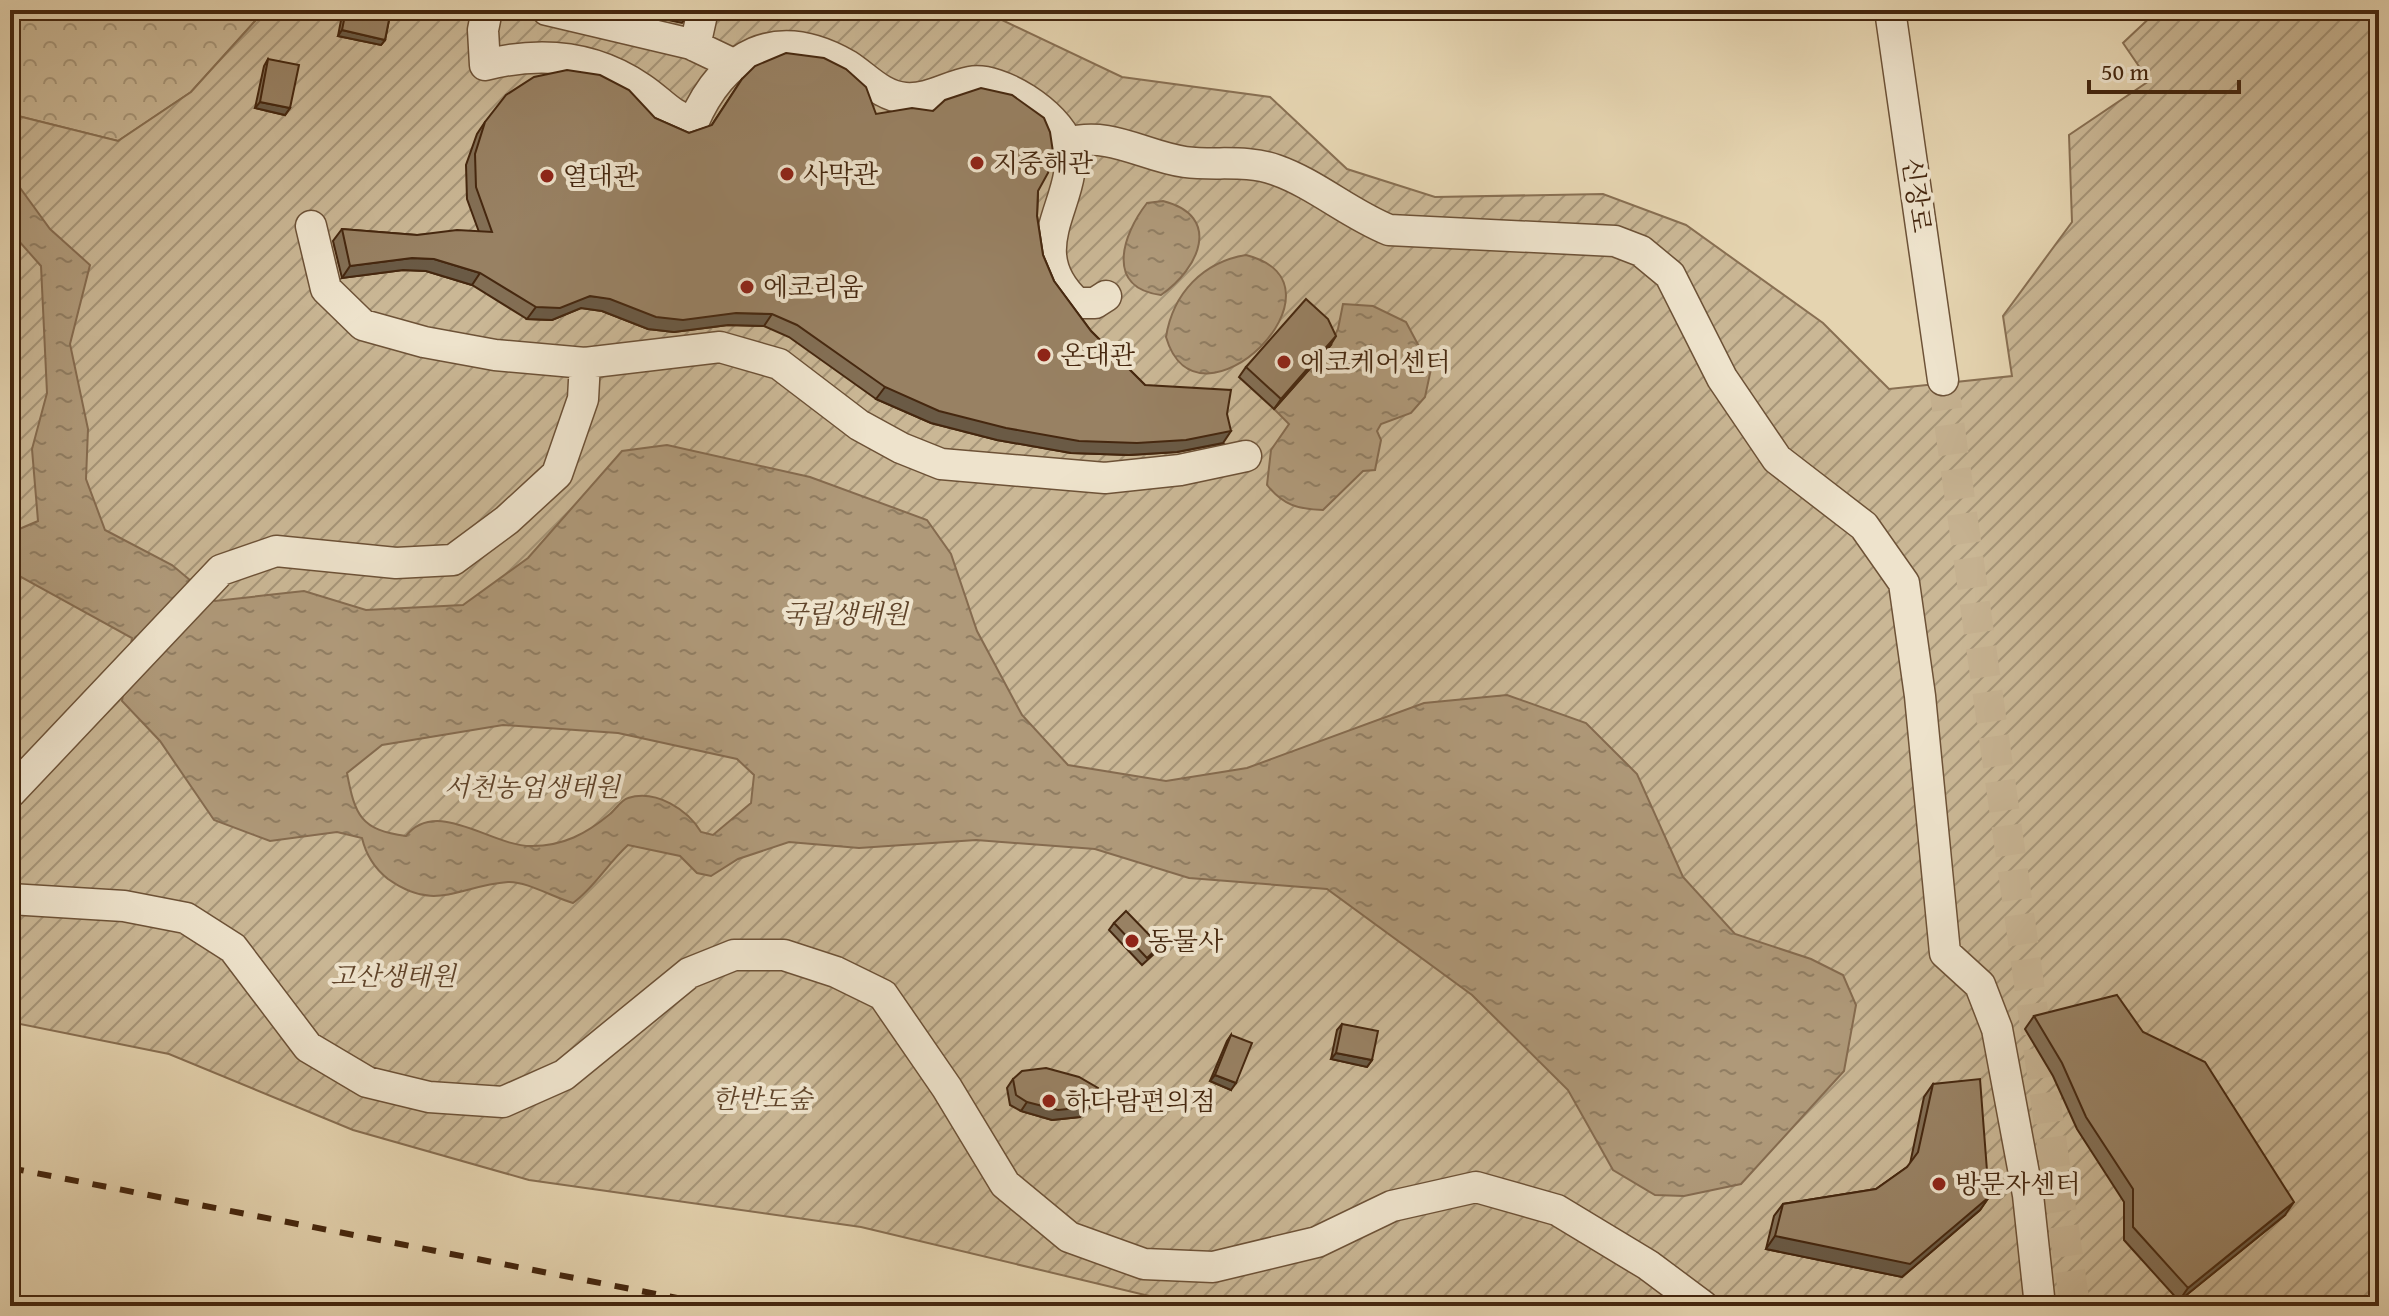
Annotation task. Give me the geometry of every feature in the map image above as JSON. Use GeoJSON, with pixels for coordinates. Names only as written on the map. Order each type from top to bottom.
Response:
{"type":"FeatureCollection","features":[{"type":"Feature","properties":{"kind":"street"},"geometry":{"type":"LineString","coordinates":[[487,10],[483,30],[485,65],[552,56],[601,65],[643,89],[670,114],[693,123],[706,93],[740,57],[760,50],[791,47],[821,52],[849,66],[879,89],[904,98],[934,95],[972,81],[1005,89],[1041,106],[1067,143],[1068,181],[1055,217],[1051,257],[1062,289],[1077,303],[1095,303],[1106,296]]}},
{"type":"Feature","properties":{"kind":"street"},"geometry":{"type":"LineString","coordinates":[[547,10],[695,46],[733,64]]}},
{"type":"Feature","properties":{"kind":"street"},"geometry":{"type":"LineString","coordinates":[[695,46],[703,10]]}},
{"type":"Feature","properties":{"kind":"street","name":"신장로"},"geometry":{"type":"LineString","coordinates":[[1890,10],[1943,380]]}},
{"type":"Feature","properties":{"kind":"street"},"geometry":{"type":"LineString","coordinates":[[1067,143],[1089,138],[1112,139],[1186,162],[1245,163],[1274,169],[1297,179],[1359,218],[1389,230],[1615,241],[1641,251],[1670,275],[1722,378],[1777,459],[1864,526],[1904,583],[1920,696],[1945,953],[1980,985],[1997,1029],[2028,1195],[2040,1306]]}},
{"type":"Feature","properties":{"kind":"street"},"geometry":{"type":"LineString","coordinates":[[311,226],[326,289],[363,325],[480,352],[585,363],[720,347],[779,364],[859,425],[901,448],[954,466],[1105,478],[1180,470],[1246,456]]}},
{"type":"Feature","properties":{"kind":"street"},"geometry":{"type":"LineString","coordinates":[[10,793],[221,570],[276,551],[396,563],[453,560],[464,552],[557,474],[583,399],[585,363]]}},
{"type":"Feature","properties":{"kind":"street"},"geometry":{"type":"LineString","coordinates":[[10,899],[124,906],[186,918],[233,948],[308,1047],[367,1082],[429,1097],[503,1102],[564,1075],[689,973],[734,955],[784,955],[836,972],[883,995],[947,1088],[1005,1184],[1069,1237],[1144,1264],[1213,1267],[1317,1242],[1392,1206],[1476,1187],[1557,1210],[1648,1265],[1703,1306]]}},
{"type":"Feature","properties":{"kind":"green space"},"geometry":{"type":"Polygon","coordinates":[[[10,10],[265,10],[191,92],[118,141],[10,114],[10,10]]]}},
{"type":"Feature","properties":{"kind":"green space","name":"국립생태원"},"geometry":{"type":"Polygon","coordinates":[[[265,10],[981,10],[1122,77],[1270,97],[1347,169],[1435,197],[1603,194],[1686,225],[1823,323],[1889,389],[2012,376],[2003,316],[2072,222],[2069,135],[2149,81],[2123,43],[2158,10],[2379,10],[2379,1306],[1191,1306],[861,1227],[529,1180],[353,1130],[169,1054],[10,1022],[10,114],[118,141],[191,92],[265,10]]]}},
{"type":"Feature","properties":{"kind":"water"},"geometry":{"type":"Polygon","coordinates":[[[10,174],[50,229],[90,265],[70,344],[88,429],[86,479],[105,530],[172,565],[215,601],[304,591],[366,610],[463,605],[528,558],[622,451],[667,445],[810,477],[927,520],[951,554],[977,631],[1022,715],[1068,765],[1166,781],[1247,768],[1424,703],[1507,695],[1586,723],[1637,774],[1683,877],[1735,934],[1811,959],[1843,975],[1856,1005],[1844,1071],[1741,1184],[1684,1196],[1655,1195],[1613,1170],[1568,1090],[1472,995],[1327,889],[1189,878],[1095,849],[976,840],[859,848],[789,842],[738,859],[711,876],[697,873],[680,856],[628,845],[573,903],[515,882],[434,896],[405,889],[388,879],[371,861],[362,838],[337,832],[270,841],[214,820],[160,741],[122,701],[132,638],[10,571],[10,533],[38,521],[32,449],[47,393],[41,266],[10,231],[10,174]],[[503,725],[382,745],[347,773],[357,810],[379,830],[406,836],[419,825],[433,821],[449,822],[516,844],[532,846],[554,844],[583,833],[628,798],[649,796],[670,803],[688,816],[701,832],[713,835],[751,803],[754,775],[737,759],[618,733],[503,725]]]}},
{"type":"Feature","properties":{"kind":"water"},"geometry":{"type":"Polygon","coordinates":[[[1163,201],[1182,208],[1193,218],[1199,230],[1199,244],[1186,271],[1161,295],[1143,290],[1132,282],[1125,271],[1124,258],[1126,244],[1138,216],[1147,203],[1163,201]]]}},
{"type":"Feature","properties":{"kind":"water"},"geometry":{"type":"Polygon","coordinates":[[[1246,255],[1277,271],[1286,295],[1279,322],[1260,347],[1235,366],[1208,373],[1183,365],[1166,337],[1175,307],[1192,282],[1204,272],[1246,255]]]}},
{"type":"Feature","properties":{"kind":"water","name":"에코케어센터"},"geometry":{"type":"Polygon","coordinates":[[[1343,304],[1373,306],[1406,322],[1431,369],[1425,397],[1411,413],[1381,424],[1377,431],[1381,440],[1375,470],[1363,471],[1323,510],[1291,505],[1267,485],[1271,450],[1289,424],[1274,409],[1330,346],[1338,329],[1343,304]]]}},
{"type":"Feature","properties":{"kind":"building"},"geometry":{"type":"Polygon","coordinates":[[[346,10],[391,10],[385,40],[342,30],[346,10]]]}},
{"type":"Feature","properties":{"kind":"building"},"geometry":{"type":"Polygon","coordinates":[[[638,10],[687,10],[684,20],[638,10]]]}},
{"type":"Feature","properties":{"kind":"building"},"geometry":{"type":"Polygon","coordinates":[[[786,53],[824,58],[846,69],[866,87],[876,114],[912,108],[933,111],[945,100],[981,88],[1012,95],[1044,118],[1053,152],[1048,173],[1038,191],[1037,216],[1043,255],[1054,281],[1091,331],[1145,385],[1231,390],[1227,414],[1231,431],[1186,440],[1137,443],[1079,441],[1006,428],[939,411],[885,387],[797,325],[772,314],[736,313],[683,320],[656,317],[610,299],[590,296],[560,308],[536,307],[480,273],[434,259],[412,258],[350,266],[342,229],[417,235],[457,230],[492,232],[476,187],[475,154],[485,122],[506,95],[534,77],[567,70],[600,75],[629,90],[655,118],[689,133],[712,125],[742,79],[755,66],[786,53]]]}},
{"type":"Feature","properties":{"kind":"building"},"geometry":{"type":"Polygon","coordinates":[[[268,59],[299,65],[290,108],[260,102],[268,59]]]}},
{"type":"Feature","properties":{"kind":"building","name":"에코케어센터"},"geometry":{"type":"Polygon","coordinates":[[[1306,299],[1328,319],[1336,336],[1281,399],[1246,367],[1306,299]]]}},
{"type":"Feature","properties":{"kind":"building"},"geometry":{"type":"Polygon","coordinates":[[[1126,911],[1160,946],[1147,958],[1114,923],[1126,911]]]}},
{"type":"Feature","properties":{"kind":"building"},"geometry":{"type":"Polygon","coordinates":[[[2117,995],[2143,1032],[2205,1062],[2294,1202],[2188,1288],[2133,1227],[2133,1189],[2086,1117],[2062,1063],[2034,1016],[2117,995]]]}},
{"type":"Feature","properties":{"kind":"building"},"geometry":{"type":"Polygon","coordinates":[[[1342,1024],[1378,1031],[1372,1060],[1336,1053],[1342,1024]]]}},
{"type":"Feature","properties":{"kind":"building"},"geometry":{"type":"Polygon","coordinates":[[[1231,1035],[1252,1043],[1236,1083],[1215,1075],[1231,1035]]]}},
{"type":"Feature","properties":{"kind":"building","name":"하다람편의점"},"geometry":{"type":"Polygon","coordinates":[[[1046,1068],[1079,1077],[1098,1088],[1096,1098],[1087,1107],[1058,1110],[1027,1102],[1016,1095],[1013,1079],[1022,1071],[1046,1068]]]}},
{"type":"Feature","properties":{"kind":"building","name":"방문자센터"},"geometry":{"type":"Polygon","coordinates":[[[1980,1079],[1989,1197],[1910,1264],[1775,1236],[1783,1204],[1876,1189],[1907,1167],[1918,1152],[1933,1084],[1980,1079]]]}},
{"type":"Feature","properties":{"kind":"tunnel"},"geometry":{"type":"LineString","coordinates":[[1943,380],[2075,1306]]}},
{"type":"Feature","properties":{"kind":"railway"},"geometry":{"type":"LineString","coordinates":[[10,1168],[718,1306]]}},
{"type":"Feature","properties":{"kind":"place","name":"지중해관"},"geometry":{"type":"Point","coordinates":[977,163]}},
{"type":"Feature","properties":{"kind":"place","name":"사막관"},"geometry":{"type":"Point","coordinates":[787,174]}},
{"type":"Feature","properties":{"kind":"place","name":"열대관"},"geometry":{"type":"Point","coordinates":[547,176]}},
{"type":"Feature","properties":{"kind":"place","name":"에코리움"},"geometry":{"type":"Point","coordinates":[747,287]}},
{"type":"Feature","properties":{"kind":"place","name":"온대관"},"geometry":{"type":"Point","coordinates":[1044,355]}},
{"type":"Feature","properties":{"kind":"place","name":"에코케어센터"},"geometry":{"type":"Point","coordinates":[1284,362]}},
{"type":"Feature","properties":{"kind":"place","name":"동물사"},"geometry":{"type":"Point","coordinates":[1132,941]}},
{"type":"Feature","properties":{"kind":"place","name":"하다람편의점"},"geometry":{"type":"Point","coordinates":[1049,1101]}},
{"type":"Feature","properties":{"kind":"place","name":"방문자센터"},"geometry":{"type":"Point","coordinates":[1939,1184]}},
{"type":"Feature","properties":{"kind":"park label","name":"서천농업생태원"},"geometry":{"type":"Point","coordinates":[532,787]}},
{"type":"Feature","properties":{"kind":"park label","name":"고산생태원"},"geometry":{"type":"Point","coordinates":[393,976]}},
{"type":"Feature","properties":{"kind":"park label","name":"한반도숲"},"geometry":{"type":"Point","coordinates":[762,1099]}}]}
